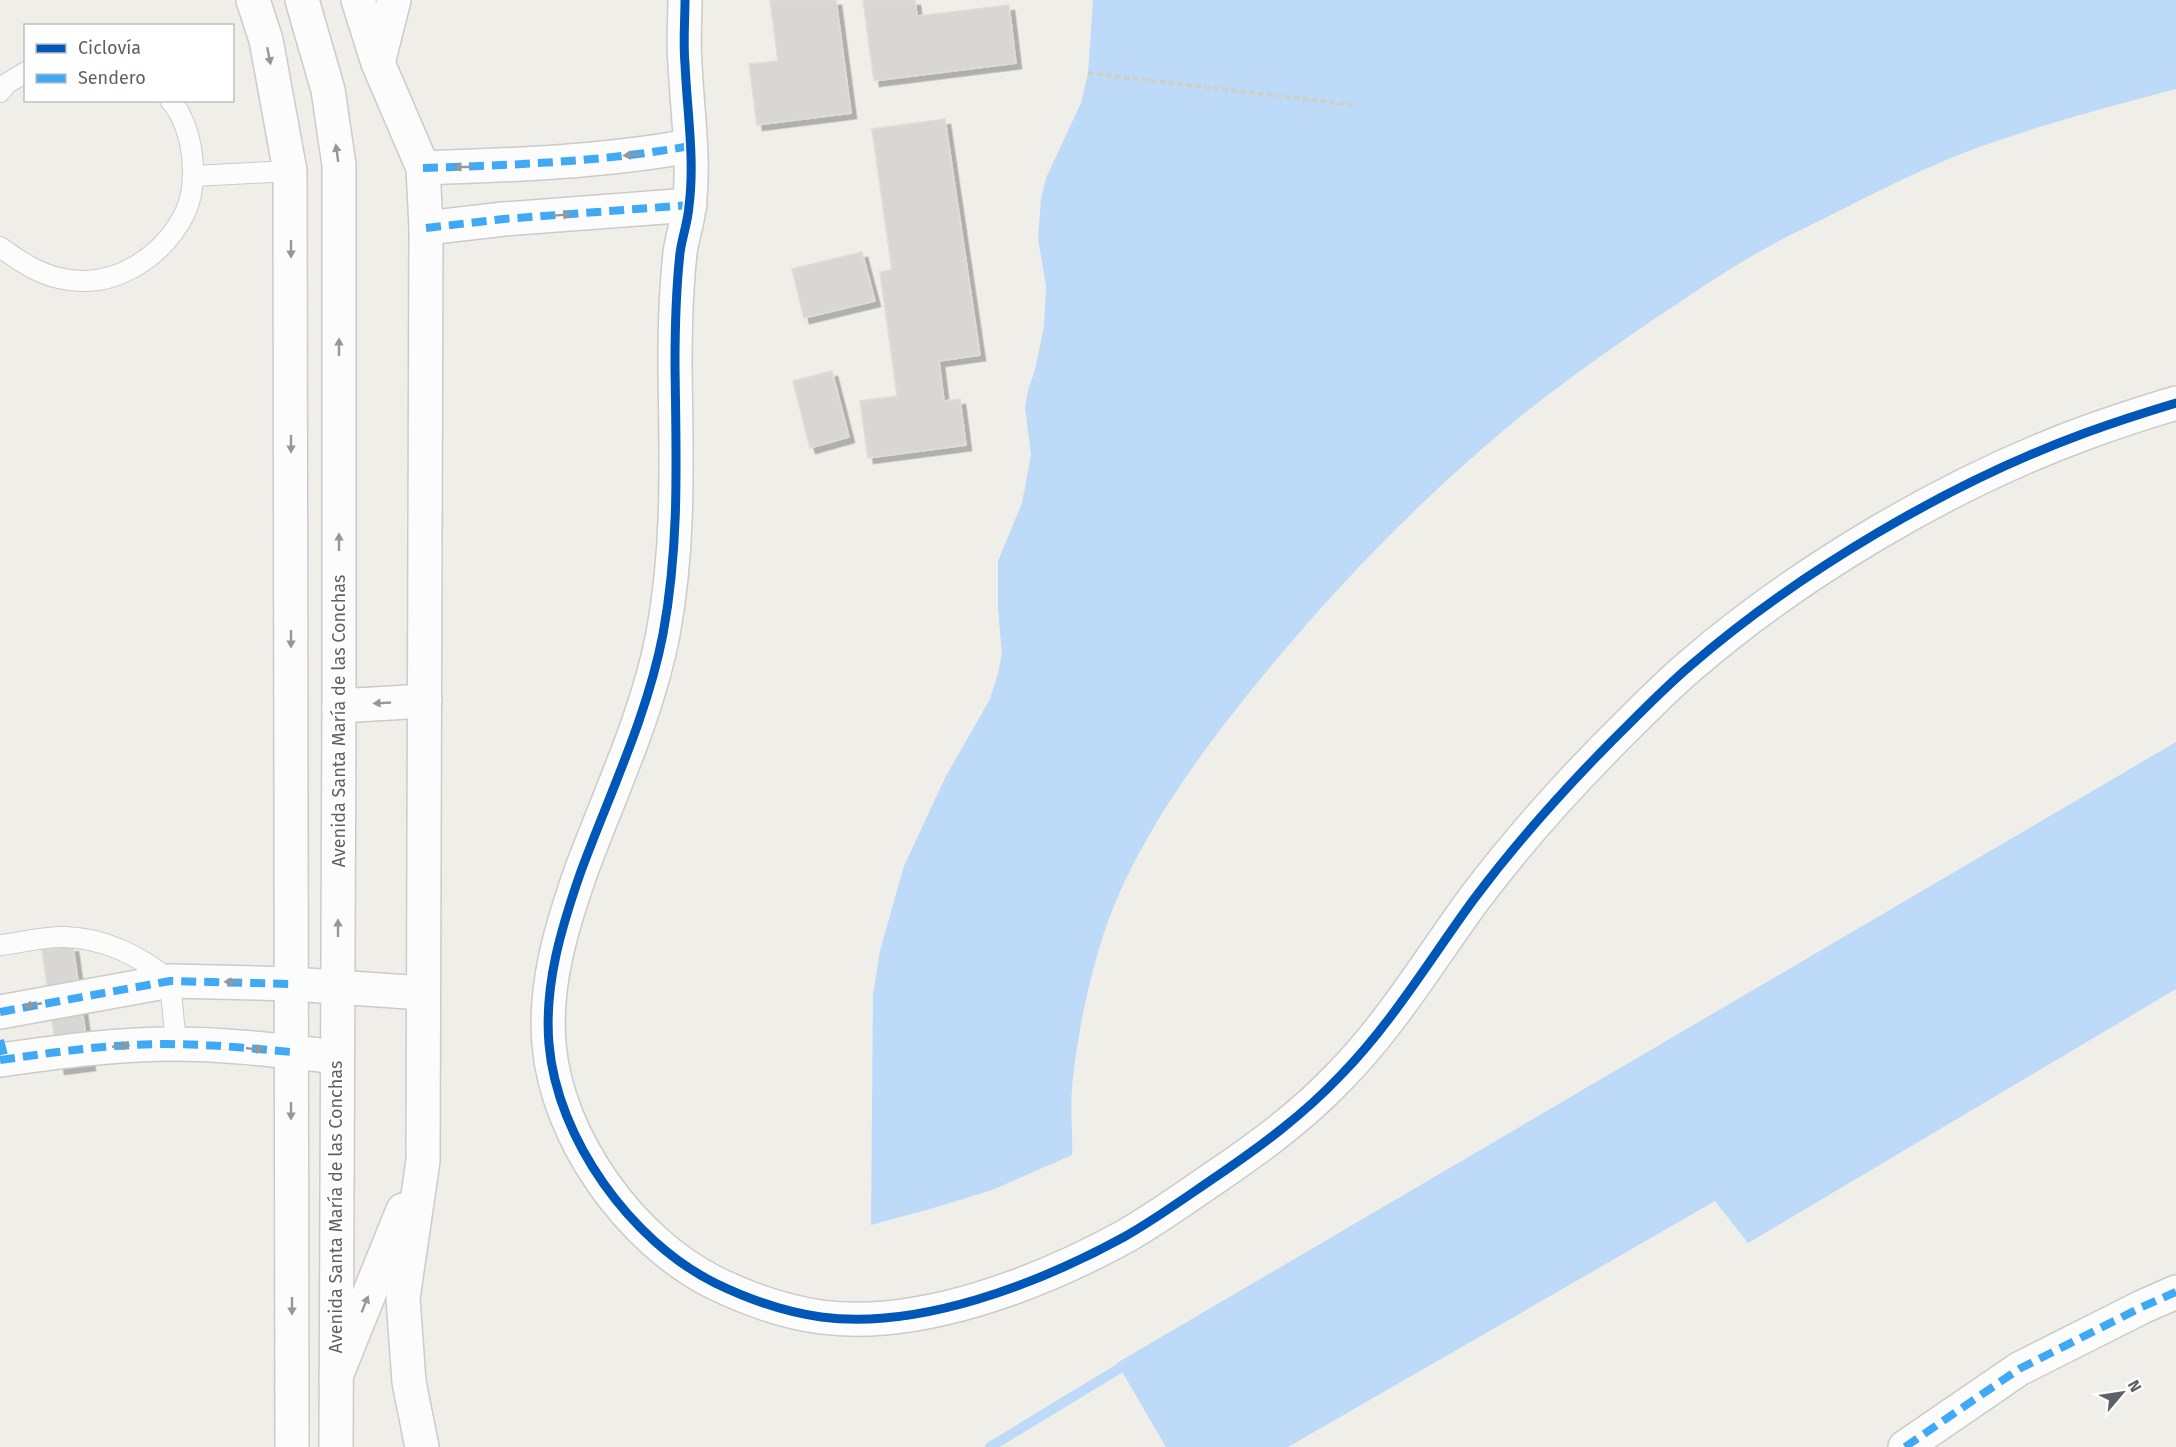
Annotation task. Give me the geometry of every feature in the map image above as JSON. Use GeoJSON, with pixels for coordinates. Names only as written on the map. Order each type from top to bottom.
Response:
{"type":"FeatureCollection","features":[{"type":"Feature","properties":{"kind":"street"},"geometry":{"type":"LineString","coordinates":[[253,0],[266,40],[290,171],[292,1447]]}},
{"type":"Feature","properties":{"kind":"street","name":"Avenida Santa María de las Conchas"},"geometry":{"type":"LineString","coordinates":[[302,0],[328,90],[339,165],[336,1447]]}},
{"type":"Feature","properties":{"kind":"street"},"geometry":{"type":"LineString","coordinates":[[358,0],[378,63],[423,168],[426,228],[423,1161],[403,1298],[409,1382],[422,1447]]}},
{"type":"Feature","properties":{"kind":"street"},"geometry":{"type":"LineString","coordinates":[[378,63],[394,0]]}},
{"type":"Feature","properties":{"kind":"street"},"geometry":{"type":"LineString","coordinates":[[686,0],[684,50],[690,146],[690,205],[681,249],[678,291],[675,360],[678,446],[672,574],[662,640],[646,700],[564,919],[551,974],[548,1017],[549,1054],[561,1097],[576,1136],[603,1184],[633,1221],[668,1252],[705,1278],[747,1297],[788,1311],[825,1318],[868,1319],[952,1306],[988,1296],[1077,1260],[1126,1236],[1172,1207],[1258,1148],[1301,1114],[1342,1074],[1379,1032],[1475,898],[1547,808],[1593,759],[1689,667],[1774,600],[1834,561],[1945,496],[2010,464],[2083,434],[2176,403]]}},
{"type":"Feature","properties":{"kind":"street"},"geometry":{"type":"LineString","coordinates":[[423,168],[503,165],[648,154],[690,146]]}},
{"type":"Feature","properties":{"kind":"street"},"geometry":{"type":"LineString","coordinates":[[426,228],[504,219],[690,205]]}},
{"type":"Feature","properties":{"kind":"street"},"geometry":{"type":"LineString","coordinates":[[339,706],[424,701]]}},
{"type":"Feature","properties":{"kind":"street"},"geometry":{"type":"LineString","coordinates":[[0,1011],[170,981],[292,984],[423,993]]}},
{"type":"Feature","properties":{"kind":"street"},"geometry":{"type":"LineString","coordinates":[[2,1053],[176,1044],[337,1057]]}},
{"type":"Feature","properties":{"kind":"street"},"geometry":{"type":"LineString","coordinates":[[335,1378],[423,1161]]}},
{"type":"Feature","properties":{"kind":"street"},"geometry":{"type":"LineString","coordinates":[[1905,1447],[2019,1369],[2176,1292]]}},
{"type":"Feature","properties":{"kind":"lane"},"geometry":{"type":"LineString","coordinates":[[0,92],[6,84],[24,73]]}},
{"type":"Feature","properties":{"kind":"lane"},"geometry":{"type":"LineString","coordinates":[[0,247],[36,271],[70,280],[106,278],[140,265],[167,242],[186,212],[194,176],[190,140],[172,102]]}},
{"type":"Feature","properties":{"kind":"lane"},"geometry":{"type":"LineString","coordinates":[[194,176],[290,171]]}},
{"type":"Feature","properties":{"kind":"lane"},"geometry":{"type":"LineString","coordinates":[[0,945],[64,937],[119,948],[150,964],[170,981],[176,1044]]}},
{"type":"Feature","properties":{"kind":"path"},"geometry":{"type":"LineString","coordinates":[[1088,74],[1354,105]]}},
{"type":"Feature","properties":{"kind":"water"},"geometry":{"type":"Polygon","coordinates":[[[1093,0],[2176,0],[2176,89],[2077,116],[1979,147],[1907,177],[1787,237],[1729,270],[1626,339],[1542,399],[1502,431],[1399,526],[1346,580],[1296,637],[1222,727],[1153,829],[1116,900],[1092,973],[1080,1032],[1071,1097],[1072,1155],[992,1190],[871,1225],[873,995],[880,951],[904,866],[945,778],[990,699],[998,673],[1002,654],[998,608],[998,561],[1022,503],[1031,455],[1025,408],[1044,326],[1046,286],[1038,239],[1041,199],[1046,178],[1081,103],[1088,73],[1093,0]]]}},
{"type":"Feature","properties":{"kind":"water"},"geometry":{"type":"Polygon","coordinates":[[[2176,742],[2176,989],[1748,1243],[1715,1201],[1288,1447],[1166,1447],[1117,1363],[2176,742]]]}},
{"type":"Feature","properties":{"kind":"building"},"geometry":{"type":"Polygon","coordinates":[[[770,0],[836,0],[851,113],[757,125],[749,64],[778,61],[770,0]]]}},
{"type":"Feature","properties":{"kind":"building"},"geometry":{"type":"Polygon","coordinates":[[[863,0],[915,0],[917,16],[1009,5],[1016,63],[874,81],[863,0]]]}},
{"type":"Feature","properties":{"kind":"building"},"geometry":{"type":"Polygon","coordinates":[[[945,119],[980,355],[939,361],[944,401],[960,399],[966,445],[868,458],[860,401],[897,396],[880,272],[892,270],[872,129],[945,119]]]}},
{"type":"Feature","properties":{"kind":"building"},"geometry":{"type":"Polygon","coordinates":[[[862,252],[875,301],[804,318],[792,269],[862,252]]]}},
{"type":"Feature","properties":{"kind":"building"},"geometry":{"type":"Polygon","coordinates":[[[832,371],[849,437],[810,448],[793,381],[832,371]]]}},
{"type":"Feature","properties":{"kind":"building"},"geometry":{"type":"Polygon","coordinates":[[[73,946],[90,1065],[59,1069],[42,950],[73,946]]]}},
{"type":"Feature","properties":{"kind":"waterway"},"geometry":{"type":"LineString","coordinates":[[990,1447],[1130,1362]]}},
{"type":"Feature","properties":{"kind":"marked path"},"geometry":{"type":"LineString","coordinates":[[423,168],[590,159],[690,146]]}},
{"type":"Feature","properties":{"kind":"marked path"},"geometry":{"type":"LineString","coordinates":[[426,228],[504,219],[690,205]]}},
{"type":"Feature","properties":{"kind":"marked path"},"geometry":{"type":"LineString","coordinates":[[0,1012],[170,981],[292,984]]}},
{"type":"Feature","properties":{"kind":"marked path"},"geometry":{"type":"LineString","coordinates":[[0,1040],[5,1059]]}},
{"type":"Feature","properties":{"kind":"marked path"},"geometry":{"type":"LineString","coordinates":[[0,1060],[82,1049],[152,1044],[212,1045],[291,1052]]}},
{"type":"Feature","properties":{"kind":"marked path"},"geometry":{"type":"LineString","coordinates":[[1905,1447],[2019,1369],[2176,1292]]}},
{"type":"Feature","properties":{"kind":"cycle path"},"geometry":{"type":"LineString","coordinates":[[685,0],[684,56],[690,135],[691,189],[680,253],[677,295],[676,499],[668,600],[656,665],[637,726],[566,915],[549,1000],[549,1044],[555,1080],[566,1116],[583,1150],[604,1183],[628,1214],[684,1265],[728,1289],[780,1308],[821,1317],[859,1319],[898,1317],[937,1310],[977,1300],[1054,1271],[1124,1237],[1159,1215],[1265,1141],[1296,1117],[1340,1076],[1377,1034],[1474,899],[1550,807],[1590,763],[1661,693],[1733,631],[1827,564],[1929,504],[1981,477],[2033,453],[2096,429],[2176,403]]}}]}
